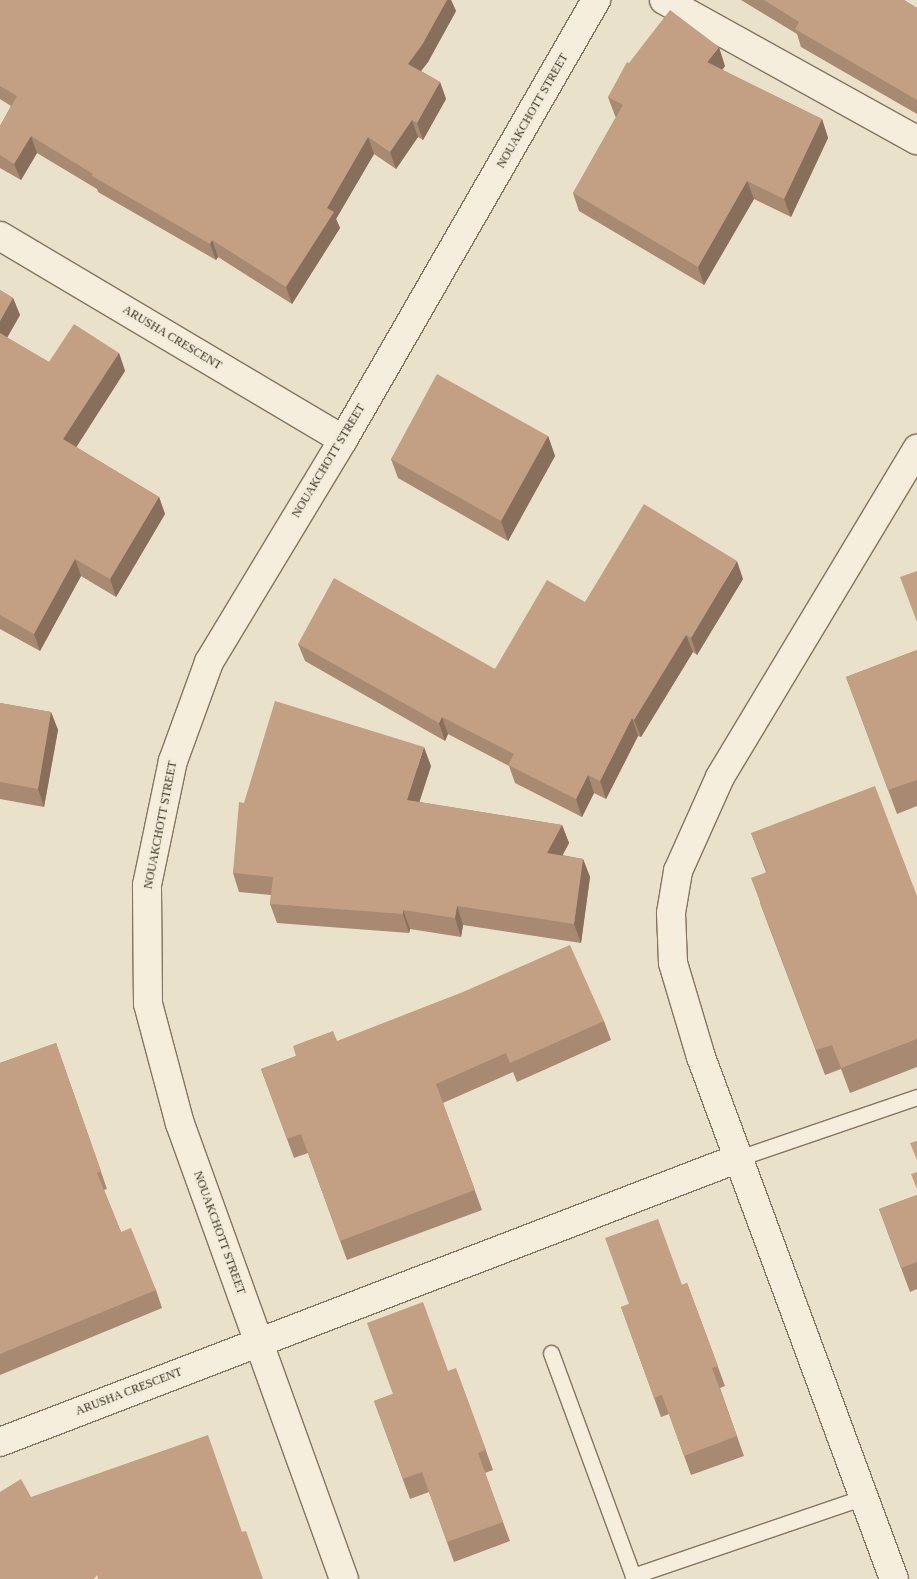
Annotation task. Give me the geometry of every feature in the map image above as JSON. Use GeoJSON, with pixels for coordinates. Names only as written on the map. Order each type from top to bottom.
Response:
{"type":"FeatureCollection","features":[{"type":"Feature","properties":{"kind":"street","name":"NOUAKCHOTT STREET"},"geometry":{"type":"LineString","coordinates":[[344,1579],[180,1124],[148,1004],[147,885],[172,761],[209,662],[343,440],[596,0]]}},
{"type":"Feature","properties":{"kind":"street"},"geometry":{"type":"LineString","coordinates":[[664,0],[917,140]]}},
{"type":"Feature","properties":{"kind":"street","name":"ARUSHA CRESCENT"},"geometry":{"type":"LineString","coordinates":[[0,236],[343,440]]}},
{"type":"Feature","properties":{"kind":"street"},"geometry":{"type":"LineString","coordinates":[[894,1579],[701,1057],[673,963],[671,913],[678,871],[720,777],[917,449]]}},
{"type":"Feature","properties":{"kind":"street","name":"ARUSHA CRESCENT"},"geometry":{"type":"LineString","coordinates":[[0,1442],[258,1341],[738,1158]]}},
{"type":"Feature","properties":{"kind":"lane"},"geometry":{"type":"LineString","coordinates":[[738,1158],[917,1097]]}},
{"type":"Feature","properties":{"kind":"lane"},"geometry":{"type":"LineString","coordinates":[[551,1353],[634,1577],[864,1497]]}},
{"type":"Feature","properties":{"kind":"building"},"geometry":{"type":"Polygon","coordinates":[[[0,0],[447,0],[422,45],[408,64],[440,82],[417,123],[412,120],[390,152],[368,137],[327,208],[334,212],[286,287],[212,240],[210,244],[92,176],[93,174],[31,136],[14,164],[0,155],[0,126],[17,96],[0,86],[0,0]]]}},
{"type":"Feature","properties":{"kind":"building"},"geometry":{"type":"Polygon","coordinates":[[[764,0],[904,0],[917,8],[917,100],[795,29],[799,22],[764,0]]]}},
{"type":"Feature","properties":{"kind":"building"},"geometry":{"type":"Polygon","coordinates":[[[670,10],[719,47],[707,62],[822,119],[784,199],[747,181],[698,267],[573,193],[623,105],[608,97],[627,62],[629,63],[670,10]]]}},
{"type":"Feature","properties":{"kind":"building"},"geometry":{"type":"Polygon","coordinates":[[[0,290],[13,298],[0,321],[0,290]]]}},
{"type":"Feature","properties":{"kind":"building"},"geometry":{"type":"Polygon","coordinates":[[[74,324],[119,353],[63,439],[159,497],[110,579],[75,559],[34,634],[0,615],[0,333],[49,362],[74,324]]]}},
{"type":"Feature","properties":{"kind":"building"},"geometry":{"type":"Polygon","coordinates":[[[437,374],[548,436],[501,521],[391,459],[437,374]]]}},
{"type":"Feature","properties":{"kind":"building"},"geometry":{"type":"Polygon","coordinates":[[[644,504],[737,561],[691,638],[686,635],[634,720],[632,718],[600,781],[588,775],[576,799],[508,765],[514,754],[442,717],[439,723],[298,644],[334,578],[495,669],[547,580],[585,602],[644,504]]]}},
{"type":"Feature","properties":{"kind":"building"},"geometry":{"type":"Polygon","coordinates":[[[917,571],[917,622],[900,577],[917,571]]]}},
{"type":"Feature","properties":{"kind":"building"},"geometry":{"type":"Polygon","coordinates":[[[917,650],[917,780],[888,790],[846,677],[917,650]]]}},
{"type":"Feature","properties":{"kind":"building"},"geometry":{"type":"Polygon","coordinates":[[[275,701],[424,747],[407,800],[562,825],[547,853],[583,859],[574,924],[457,906],[455,918],[403,910],[403,914],[270,904],[273,877],[233,873],[239,802],[244,803],[275,701]]]}},
{"type":"Feature","properties":{"kind":"building"},"geometry":{"type":"Polygon","coordinates":[[[0,703],[51,712],[38,789],[0,782],[0,703]]]}},
{"type":"Feature","properties":{"kind":"building"},"geometry":{"type":"Polygon","coordinates":[[[875,786],[917,896],[917,1039],[841,1068],[832,1045],[816,1050],[751,878],[767,872],[751,833],[875,786]]]}},
{"type":"Feature","properties":{"kind":"building"},"geometry":{"type":"Polygon","coordinates":[[[570,945],[604,1021],[510,1063],[506,1053],[436,1084],[475,1190],[340,1241],[301,1134],[287,1139],[261,1069],[296,1056],[293,1046],[333,1031],[337,1041],[463,992],[570,945]]]}},
{"type":"Feature","properties":{"kind":"building"},"geometry":{"type":"Polygon","coordinates":[[[56,1043],[101,1171],[97,1173],[121,1232],[131,1228],[156,1290],[0,1354],[0,1063],[56,1043]]]}},
{"type":"Feature","properties":{"kind":"building"},"geometry":{"type":"Polygon","coordinates":[[[917,1141],[917,1160],[910,1143],[917,1141]]]}},
{"type":"Feature","properties":{"kind":"building"},"geometry":{"type":"Polygon","coordinates":[[[917,1172],[917,1189],[911,1174],[917,1172]]]}},
{"type":"Feature","properties":{"kind":"building"},"geometry":{"type":"Polygon","coordinates":[[[917,1195],[917,1262],[901,1268],[879,1209],[917,1195]]]}},
{"type":"Feature","properties":{"kind":"building"},"geometry":{"type":"Polygon","coordinates":[[[658,1219],[682,1285],[687,1283],[718,1366],[712,1368],[737,1436],[684,1456],[662,1395],[654,1398],[621,1307],[629,1304],[605,1238],[658,1219]]]}},
{"type":"Feature","properties":{"kind":"building"},"geometry":{"type":"Polygon","coordinates":[[[423,1302],[448,1371],[456,1368],[486,1450],[478,1453],[503,1522],[447,1542],[422,1472],[403,1479],[374,1401],[393,1394],[367,1323],[423,1302]]]}},
{"type":"Feature","properties":{"kind":"building"},"geometry":{"type":"Polygon","coordinates":[[[208,1435],[242,1532],[246,1531],[263,1579],[98,1579],[97,1575],[94,1579],[0,1579],[0,1492],[21,1479],[31,1497],[208,1435]]]}}]}
